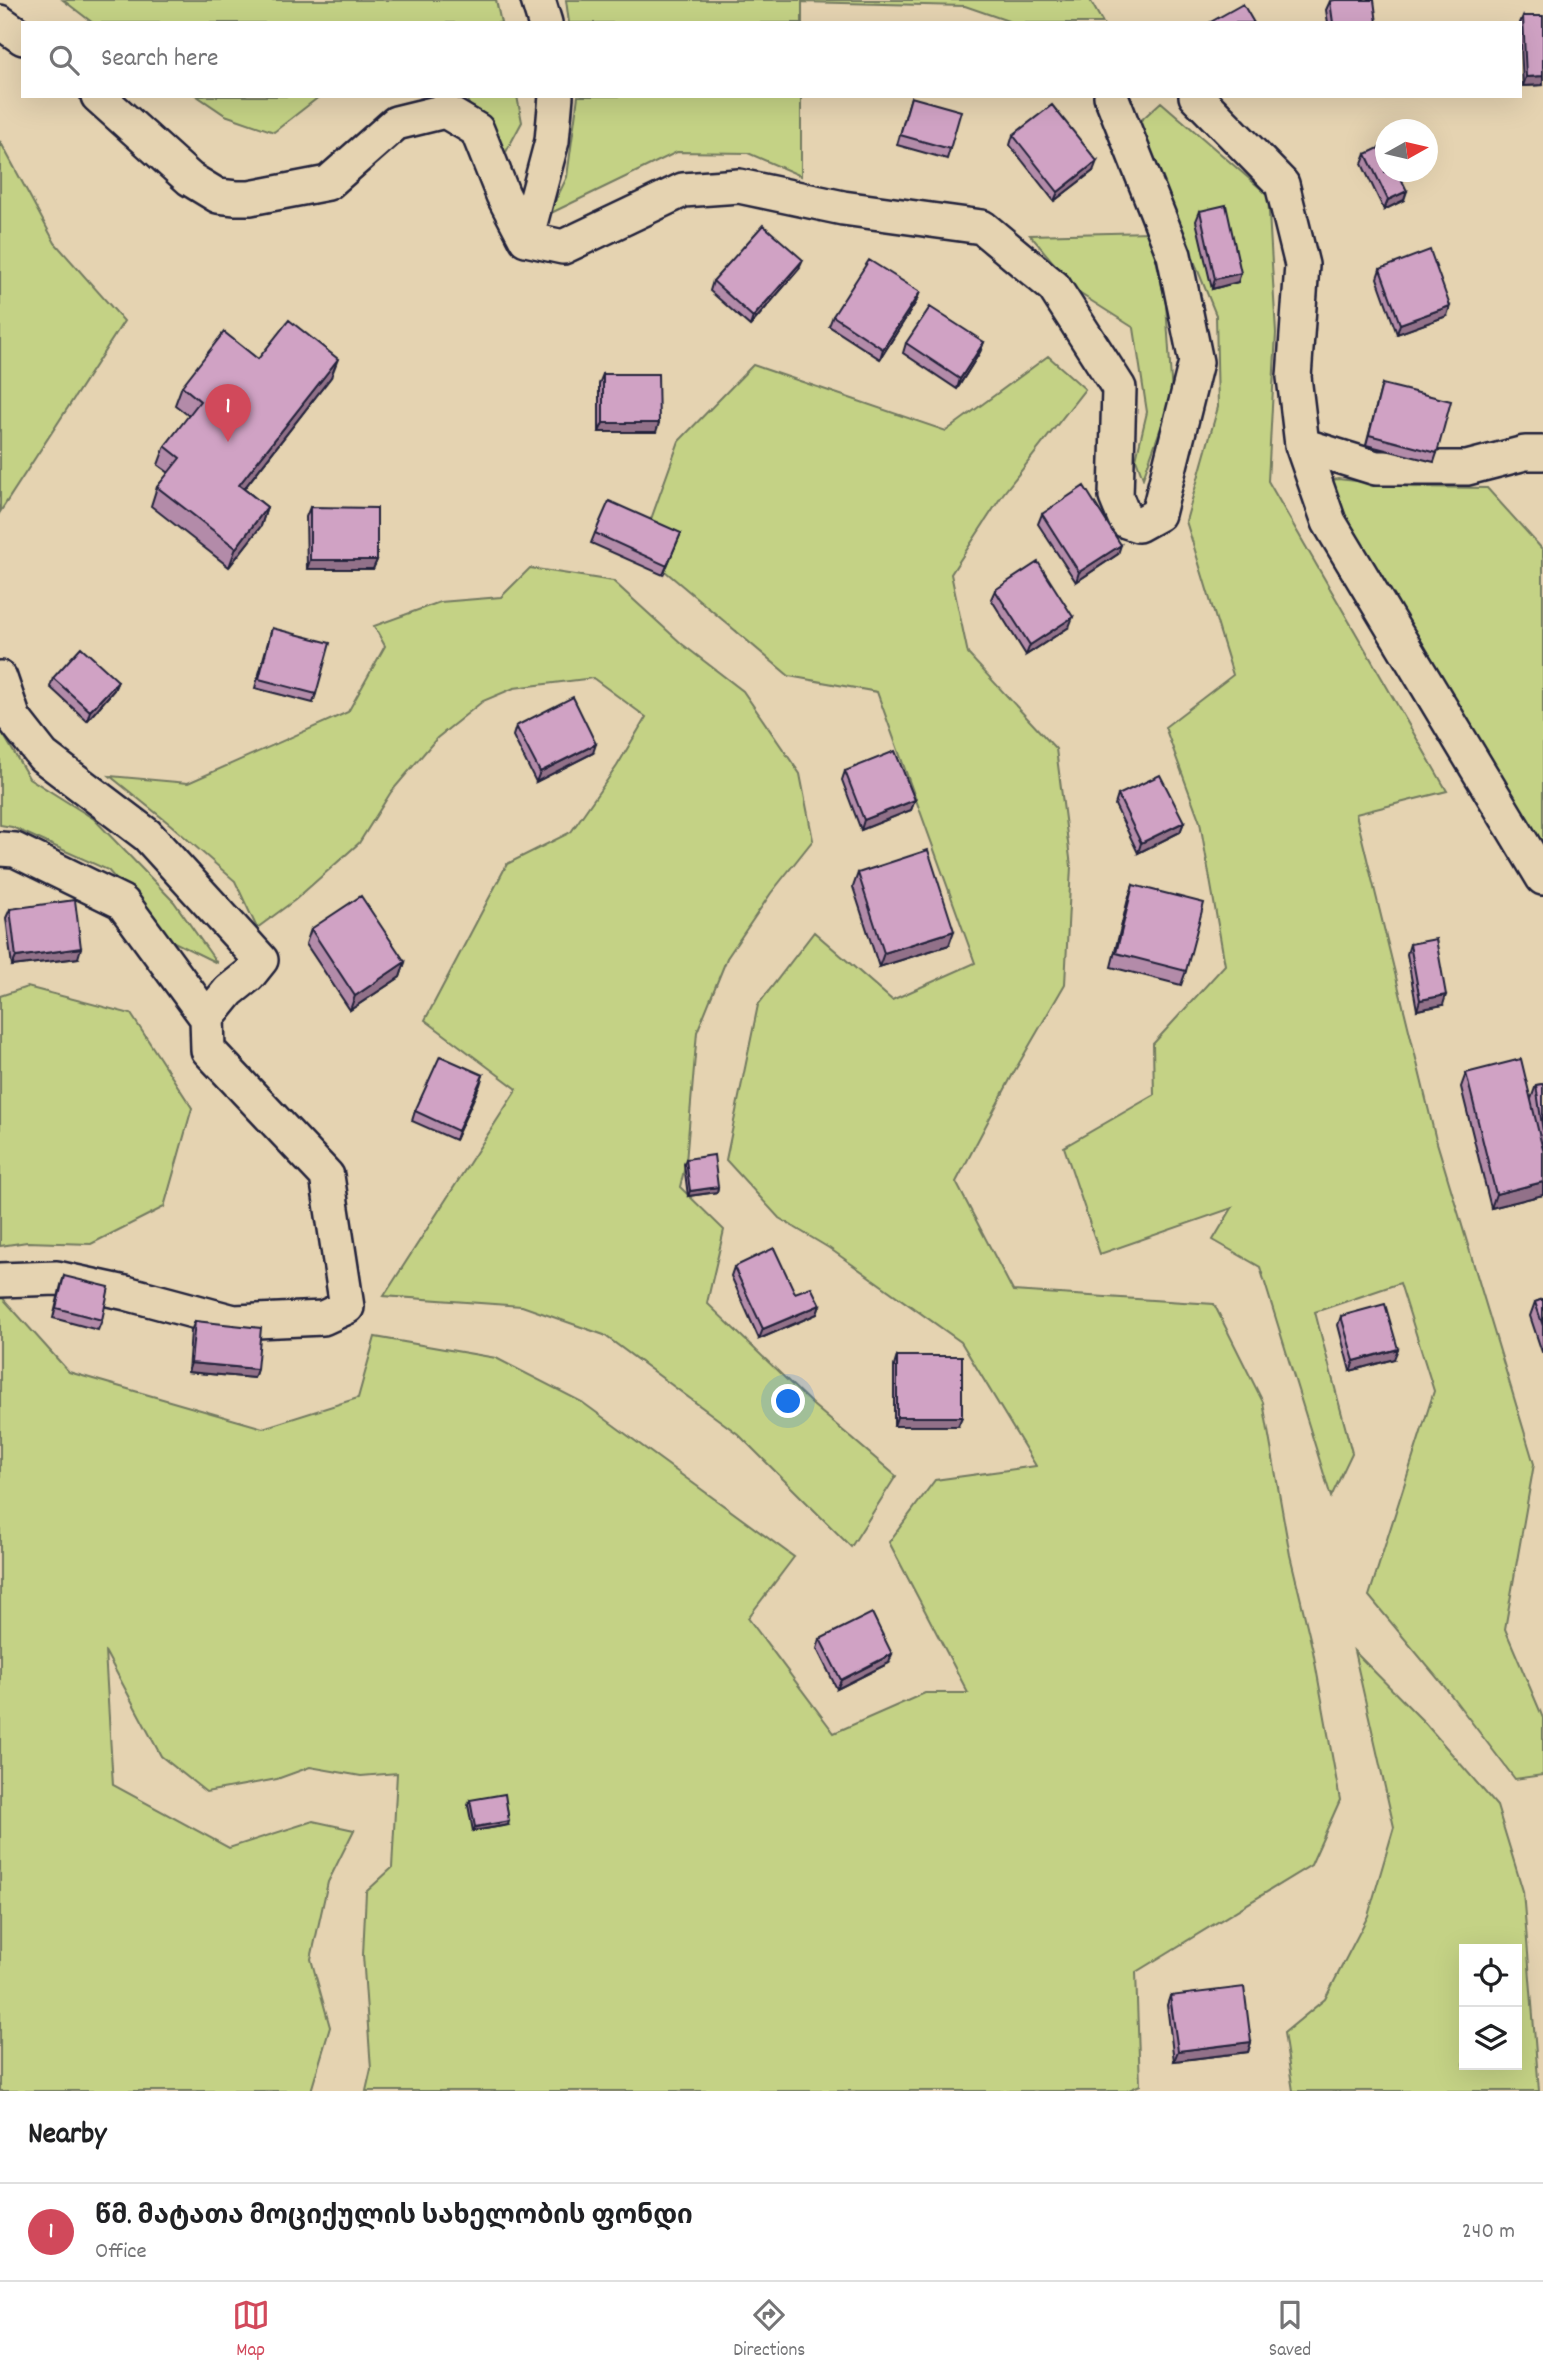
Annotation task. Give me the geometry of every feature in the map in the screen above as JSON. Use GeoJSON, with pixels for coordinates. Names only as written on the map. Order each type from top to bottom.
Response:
{"type":"FeatureCollection","features":[{"type":"Feature","properties":{"kind":"street"},"geometry":{"type":"LineString","coordinates":[[538,0],[543,21]]}},
{"type":"Feature","properties":{"kind":"street"},"geometry":{"type":"LineString","coordinates":[[0,22],[21,37]]}},
{"type":"Feature","properties":{"kind":"street"},"geometry":{"type":"LineString","coordinates":[[100,98],[190,178],[218,196],[236,198],[250,198],[328,183],[396,123],[445,111],[477,131],[503,195],[526,239],[562,247],[683,190],[739,186],[843,208],[982,227],[1054,287],[1119,388],[1115,497],[1126,521],[1138,525],[1158,514],[1196,362],[1174,255],[1112,98]]}},
{"type":"Feature","properties":{"kind":"street"},"geometry":{"type":"LineString","coordinates":[[526,239],[552,141],[556,98]]}},
{"type":"Feature","properties":{"kind":"street"},"geometry":{"type":"LineString","coordinates":[[1198,98],[1282,184],[1302,265],[1294,377],[1302,445],[1329,522],[1543,878]]}},
{"type":"Feature","properties":{"kind":"street"},"geometry":{"type":"LineString","coordinates":[[1302,445],[1376,468],[1467,468],[1525,453],[1543,453]]}},
{"type":"Feature","properties":{"kind":"street"},"geometry":{"type":"LineString","coordinates":[[0,678],[14,719],[43,757],[147,835],[261,960],[206,1018]]}},
{"type":"Feature","properties":{"kind":"street"},"geometry":{"type":"LineString","coordinates":[[0,849],[15,850],[122,902],[206,1018],[208,1050],[327,1176],[347,1307],[323,1318],[234,1322],[57,1278],[0,1280]]}},
{"type":"Feature","properties":{"kind":"green space"},"geometry":{"type":"Polygon","coordinates":[[[63,0],[496,0],[501,21],[90,21],[63,0]]]}},
{"type":"Feature","properties":{"kind":"green space"},"geometry":{"type":"Polygon","coordinates":[[[566,0],[1090,0],[1102,21],[1008,21],[965,6],[802,2],[802,21],[569,21],[566,0]]]}},
{"type":"Feature","properties":{"kind":"green space"},"geometry":{"type":"Polygon","coordinates":[[[200,98],[317,98],[274,132],[225,115],[200,98]]]}},
{"type":"Feature","properties":{"kind":"green space"},"geometry":{"type":"Polygon","coordinates":[[[466,98],[517,98],[522,122],[499,165],[466,98]]]}},
{"type":"Feature","properties":{"kind":"green space"},"geometry":{"type":"Polygon","coordinates":[[[578,98],[801,98],[801,176],[748,153],[677,152],[549,214],[567,177],[578,98]]]}},
{"type":"Feature","properties":{"kind":"green space"},"geometry":{"type":"Polygon","coordinates":[[[1161,102],[1268,195],[1276,333],[1268,481],[1447,791],[1356,814],[1435,1136],[1534,1464],[1505,1629],[1543,1718],[1543,1775],[1515,1779],[1444,1686],[1369,1596],[1434,1391],[1400,1283],[1315,1312],[1352,1453],[1331,1497],[1260,1267],[1213,1240],[1232,1208],[1100,1254],[1064,1147],[1154,1095],[1153,1044],[1225,965],[1200,822],[1165,727],[1233,675],[1186,521],[1218,407],[1216,315],[1138,123],[1161,102]]]}},
{"type":"Feature","properties":{"kind":"green space"},"geometry":{"type":"Polygon","coordinates":[[[0,141],[55,243],[124,321],[0,512],[0,141]]]}},
{"type":"Feature","properties":{"kind":"green space"},"geometry":{"type":"Polygon","coordinates":[[[1150,232],[1166,304],[1172,396],[1143,478],[1136,459],[1147,412],[1134,328],[1079,293],[1030,235],[1150,232]]]}},
{"type":"Feature","properties":{"kind":"green space"},"geometry":{"type":"Polygon","coordinates":[[[1048,356],[1085,389],[1003,494],[951,574],[968,654],[1056,749],[1071,866],[1065,984],[1014,1072],[956,1182],[1013,1291],[1214,1304],[1263,1402],[1290,1555],[1313,1651],[1340,1800],[1311,1865],[1136,1972],[1140,2085],[1127,2091],[366,2091],[371,2069],[363,1955],[366,1892],[392,1868],[397,1773],[361,1776],[310,1767],[277,1779],[206,1792],[161,1756],[105,1651],[113,1785],[229,1848],[313,1821],[354,1830],[328,1882],[311,1959],[330,2027],[311,2091],[0,2091],[0,1295],[69,1372],[263,1428],[358,1398],[375,1337],[496,1358],[582,1402],[794,1557],[748,1618],[834,1733],[925,1693],[968,1693],[889,1542],[935,1480],[1036,1466],[961,1342],[829,1248],[779,1218],[726,1160],[758,1005],[814,932],[892,1000],[975,963],[877,692],[789,676],[640,550],[679,441],[753,365],[946,431],[1048,356]]]}},
{"type":"Feature","properties":{"kind":"green space"},"geometry":{"type":"Polygon","coordinates":[[[1338,479],[1411,487],[1487,488],[1543,550],[1543,867],[1321,482],[1338,479]]]}},
{"type":"Feature","properties":{"kind":"green space"},"geometry":{"type":"Polygon","coordinates":[[[530,568],[613,581],[682,644],[743,691],[800,774],[813,840],[771,893],[727,958],[697,1032],[686,1162],[680,1187],[724,1230],[707,1303],[813,1405],[896,1476],[851,1547],[738,1434],[604,1335],[522,1306],[384,1296],[517,1089],[425,1020],[507,864],[571,832],[617,766],[646,717],[593,678],[514,688],[483,701],[437,738],[391,792],[359,843],[295,900],[257,928],[235,881],[110,776],[188,783],[348,712],[385,646],[374,626],[440,602],[501,597],[530,568]]]}},
{"type":"Feature","properties":{"kind":"green space"},"geometry":{"type":"Polygon","coordinates":[[[0,729],[29,778],[94,819],[174,902],[217,963],[170,940],[108,870],[12,827],[0,825],[0,729]]]}},
{"type":"Feature","properties":{"kind":"green space"},"geometry":{"type":"Polygon","coordinates":[[[27,987],[131,1014],[192,1108],[164,1207],[91,1244],[27,1242],[0,1246],[0,996],[27,987]]]}},
{"type":"Feature","properties":{"kind":"green space"},"geometry":{"type":"Polygon","coordinates":[[[1354,1651],[1425,1723],[1497,1806],[1523,1891],[1539,2091],[1293,2091],[1284,2033],[1325,1999],[1368,1916],[1394,1827],[1354,1651]]]}},
{"type":"Feature","properties":{"kind":"building"},"geometry":{"type":"Polygon","coordinates":[[[1374,0],[1377,21],[1333,21],[1330,1],[1374,0]]]}},
{"type":"Feature","properties":{"kind":"building"},"geometry":{"type":"Polygon","coordinates":[[[1243,4],[1253,21],[1213,21],[1243,4]]]}},
{"type":"Feature","properties":{"kind":"building"},"geometry":{"type":"Polygon","coordinates":[[[1523,16],[1543,16],[1543,76],[1526,77],[1523,16]]]}},
{"type":"Feature","properties":{"kind":"building"},"geometry":{"type":"Polygon","coordinates":[[[911,98],[961,111],[950,149],[900,135],[911,98]]]}},
{"type":"Feature","properties":{"kind":"building"},"geometry":{"type":"Polygon","coordinates":[[[1052,105],[1097,161],[1058,192],[1013,135],[1052,105]]]}},
{"type":"Feature","properties":{"kind":"building"},"geometry":{"type":"Polygon","coordinates":[[[1375,150],[1375,173],[1366,154],[1375,150]]]}},
{"type":"Feature","properties":{"kind":"building"},"geometry":{"type":"Polygon","coordinates":[[[1379,182],[1403,182],[1407,191],[1388,200],[1379,182]]]}},
{"type":"Feature","properties":{"kind":"building"},"geometry":{"type":"Polygon","coordinates":[[[1226,205],[1241,273],[1215,279],[1200,211],[1226,205]]]}},
{"type":"Feature","properties":{"kind":"building"},"geometry":{"type":"Polygon","coordinates":[[[763,225],[803,260],[753,317],[713,281],[763,225]]]}},
{"type":"Feature","properties":{"kind":"building"},"geometry":{"type":"Polygon","coordinates":[[[1430,250],[1450,306],[1400,324],[1380,269],[1430,250]]]}},
{"type":"Feature","properties":{"kind":"building"},"geometry":{"type":"Polygon","coordinates":[[[869,260],[920,292],[883,349],[833,316],[869,260]]]}},
{"type":"Feature","properties":{"kind":"building"},"geometry":{"type":"Polygon","coordinates":[[[930,307],[984,342],[960,379],[906,343],[930,307]]]}},
{"type":"Feature","properties":{"kind":"building"},"geometry":{"type":"Polygon","coordinates":[[[289,320],[338,359],[239,485],[267,507],[236,548],[157,487],[180,458],[165,446],[200,401],[182,386],[224,332],[258,359],[289,320]]]}},
{"type":"Feature","properties":{"kind":"building"},"geometry":{"type":"Polygon","coordinates":[[[603,374],[658,374],[659,423],[603,423],[603,374]]]}},
{"type":"Feature","properties":{"kind":"building"},"geometry":{"type":"Polygon","coordinates":[[[1382,384],[1451,401],[1437,453],[1369,435],[1382,384]]]}},
{"type":"Feature","properties":{"kind":"building"},"geometry":{"type":"Polygon","coordinates":[[[1084,486],[1121,545],[1079,572],[1042,514],[1084,486]]]}},
{"type":"Feature","properties":{"kind":"building"},"geometry":{"type":"Polygon","coordinates":[[[609,501],[681,533],[667,566],[595,533],[609,501]]]}},
{"type":"Feature","properties":{"kind":"building"},"geometry":{"type":"Polygon","coordinates":[[[310,507],[377,508],[377,560],[310,560],[310,507]]]}},
{"type":"Feature","properties":{"kind":"building"},"geometry":{"type":"Polygon","coordinates":[[[1038,562],[1073,617],[1030,645],[995,590],[1038,562]]]}},
{"type":"Feature","properties":{"kind":"building"},"geometry":{"type":"Polygon","coordinates":[[[272,628],[330,643],[316,694],[259,679],[272,628]]]}},
{"type":"Feature","properties":{"kind":"building"},"geometry":{"type":"Polygon","coordinates":[[[81,647],[118,681],[90,711],[53,678],[81,647]]]}},
{"type":"Feature","properties":{"kind":"building"},"geometry":{"type":"Polygon","coordinates":[[[573,697],[596,744],[540,772],[516,726],[573,697]]]}},
{"type":"Feature","properties":{"kind":"building"},"geometry":{"type":"Polygon","coordinates":[[[895,751],[915,800],[864,820],[845,771],[895,751]]]}},
{"type":"Feature","properties":{"kind":"building"},"geometry":{"type":"Polygon","coordinates":[[[1160,775],[1184,822],[1141,843],[1118,795],[1160,775]]]}},
{"type":"Feature","properties":{"kind":"building"},"geometry":{"type":"Polygon","coordinates":[[[928,850],[954,931],[884,953],[858,873],[928,850]]]}},
{"type":"Feature","properties":{"kind":"building"},"geometry":{"type":"Polygon","coordinates":[[[1133,885],[1204,903],[1186,971],[1116,953],[1133,885]]]}},
{"type":"Feature","properties":{"kind":"building"},"geometry":{"type":"Polygon","coordinates":[[[361,896],[405,962],[355,996],[311,929],[361,896]]]}},
{"type":"Feature","properties":{"kind":"building"},"geometry":{"type":"Polygon","coordinates":[[[75,900],[81,948],[16,957],[10,909],[75,900]]]}},
{"type":"Feature","properties":{"kind":"building"},"geometry":{"type":"Polygon","coordinates":[[[1436,939],[1446,995],[1420,1000],[1410,944],[1436,939]]]}},
{"type":"Feature","properties":{"kind":"building"},"geometry":{"type":"Polygon","coordinates":[[[440,1056],[483,1075],[458,1131],[415,1111],[440,1056]]]}},
{"type":"Feature","properties":{"kind":"building"},"geometry":{"type":"Polygon","coordinates":[[[1521,1059],[1543,1150],[1543,1182],[1496,1194],[1466,1073],[1521,1059]]]}},
{"type":"Feature","properties":{"kind":"building"},"geometry":{"type":"Polygon","coordinates":[[[1543,1084],[1543,1132],[1536,1085],[1543,1084]]]}},
{"type":"Feature","properties":{"kind":"building"},"geometry":{"type":"Polygon","coordinates":[[[714,1155],[718,1187],[690,1191],[686,1159],[714,1155]]]}},
{"type":"Feature","properties":{"kind":"building"},"geometry":{"type":"Polygon","coordinates":[[[774,1248],[795,1293],[811,1287],[820,1305],[763,1329],[734,1267],[774,1248]]]}},
{"type":"Feature","properties":{"kind":"building"},"geometry":{"type":"Polygon","coordinates":[[[64,1276],[109,1287],[102,1320],[56,1308],[64,1276]]]}},
{"type":"Feature","properties":{"kind":"building"},"geometry":{"type":"Polygon","coordinates":[[[1543,1299],[1543,1326],[1535,1302],[1543,1299]]]}},
{"type":"Feature","properties":{"kind":"building"},"geometry":{"type":"Polygon","coordinates":[[[1385,1304],[1398,1349],[1354,1361],[1341,1316],[1385,1304]]]}},
{"type":"Feature","properties":{"kind":"building"},"geometry":{"type":"Polygon","coordinates":[[[195,1321],[261,1328],[257,1369],[191,1363],[195,1321]]]}},
{"type":"Feature","properties":{"kind":"building"},"geometry":{"type":"Polygon","coordinates":[[[897,1356],[962,1356],[962,1417],[897,1417],[897,1356]]]}},
{"type":"Feature","properties":{"kind":"building"},"geometry":{"type":"Polygon","coordinates":[[[872,1613],[892,1654],[841,1680],[820,1639],[872,1613]]]}},
{"type":"Feature","properties":{"kind":"building"},"geometry":{"type":"Polygon","coordinates":[[[505,1794],[509,1821],[475,1827],[470,1800],[505,1794]]]}},
{"type":"Feature","properties":{"kind":"building"},"geometry":{"type":"Polygon","coordinates":[[[1244,1987],[1251,2042],[1178,2051],[1170,1996],[1244,1987]]]}},
{"type":"Feature","properties":{"kind":"place","name":"წმ. მატათა მოციქულის სახელობის ფონდი"},"geometry":{"type":"Point","coordinates":[228,442]}}]}
